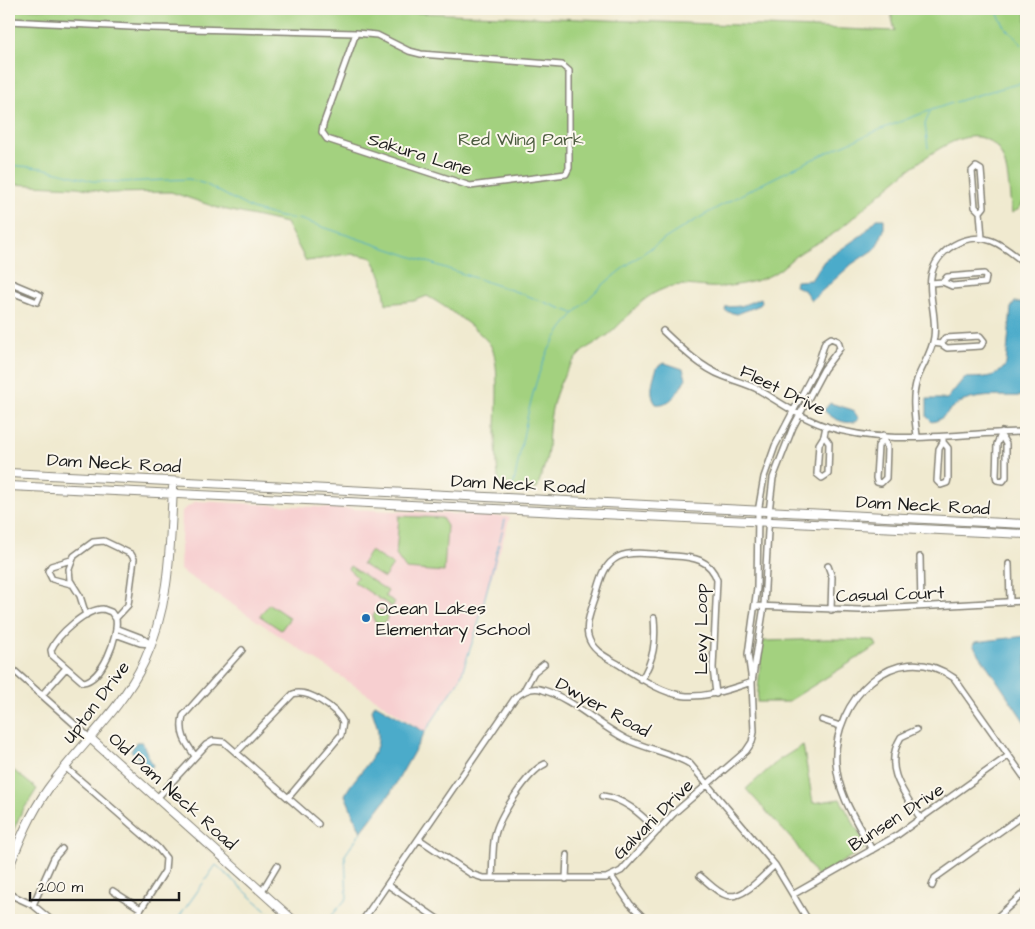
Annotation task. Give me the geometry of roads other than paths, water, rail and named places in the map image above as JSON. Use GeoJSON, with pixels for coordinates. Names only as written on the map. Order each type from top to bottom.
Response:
{"type":"FeatureCollection","features":[{"type":"Feature","properties":{"kind":"main road","name":"Dam Neck Road"},"geometry":{"type":"LineString","coordinates":[[9,473],[1026,524]]}},
{"type":"Feature","properties":{"kind":"main road","name":"Upton Drive"},"geometry":{"type":"LineString","coordinates":[[9,867],[32,814],[65,768],[124,694],[144,662],[162,613],[167,586],[174,480]]}},
{"type":"Feature","properties":{"kind":"main road","name":"Dam Neck Road"},"geometry":{"type":"LineString","coordinates":[[9,486],[173,492],[1026,534]]}},
{"type":"Feature","properties":{"kind":"main road"},"geometry":{"type":"LineString","coordinates":[[362,501],[363,490]]}},
{"type":"Feature","properties":{"kind":"main road","name":"Old Dam Neck Road"},"geometry":{"type":"LineString","coordinates":[[90,738],[293,920]]}},
{"type":"Feature","properties":{"kind":"street","name":"Sakura Lane"},"geometry":{"type":"LineString","coordinates":[[9,22],[151,28],[356,33],[377,34],[409,51],[422,54],[562,65],[569,71],[568,168],[566,174],[470,186],[327,139],[322,132],[323,125],[356,33]]}},
{"type":"Feature","properties":{"kind":"street"},"geometry":{"type":"LineString","coordinates":[[980,212],[984,207],[981,170],[976,167],[972,171],[975,207],[980,212],[982,238]]}},
{"type":"Feature","properties":{"kind":"street"},"geometry":{"type":"LineString","coordinates":[[917,436],[915,391],[917,380],[933,343],[935,322],[930,293],[933,268],[946,250],[962,241],[982,238],[1004,246],[1026,264]]}},
{"type":"Feature","properties":{"kind":"street"},"geometry":{"type":"LineString","coordinates":[[931,283],[943,282],[952,286],[985,283],[986,278],[984,274],[947,277],[943,282]]}},
{"type":"Feature","properties":{"kind":"street"},"geometry":{"type":"LineString","coordinates":[[9,282],[40,295],[37,302],[9,291]]}},
{"type":"Feature","properties":{"kind":"street","name":"Fleet Drive"},"geometry":{"type":"LineString","coordinates":[[663,331],[702,364],[722,376],[759,390],[800,416],[826,426],[883,438],[917,436],[943,440],[1026,432]]}},
{"type":"Feature","properties":{"kind":"street"},"geometry":{"type":"LineString","coordinates":[[933,343],[941,344],[947,348],[981,346],[984,341],[980,336],[945,338],[941,344]]}},
{"type":"Feature","properties":{"kind":"street","name":"Galvani Drive"},"geometry":{"type":"LineString","coordinates":[[419,839],[470,874],[492,878],[600,879],[612,876],[621,871],[658,831],[707,784],[746,751],[752,742],[754,732],[752,682],[748,654],[755,606],[758,512],[768,463],[792,411],[818,364],[825,342],[835,338],[840,348],[824,367],[775,473],[768,522],[764,606],[752,682]]}},
{"type":"Feature","properties":{"kind":"street"},"geometry":{"type":"LineString","coordinates":[[824,436],[829,443],[828,474],[822,478],[817,474],[818,447],[824,436],[826,426]]}},
{"type":"Feature","properties":{"kind":"street"},"geometry":{"type":"LineString","coordinates":[[1002,435],[1006,444],[1006,477],[1004,481],[999,481],[996,476],[997,444],[1002,435]]}},
{"type":"Feature","properties":{"kind":"street"},"geometry":{"type":"LineString","coordinates":[[883,438],[887,446],[886,478],[881,483],[876,482],[876,478],[878,446],[883,438]]}},
{"type":"Feature","properties":{"kind":"street"},"geometry":{"type":"LineString","coordinates":[[943,440],[948,448],[948,479],[947,483],[940,485],[937,481],[939,449],[943,440]]}},
{"type":"Feature","properties":{"kind":"street"},"geometry":{"type":"LineString","coordinates":[[71,584],[52,579],[48,570],[51,566],[71,560],[82,548],[98,541],[109,542],[132,556],[134,562],[128,605],[116,618]]}},
{"type":"Feature","properties":{"kind":"street","name":"Levy Loop"},"geometry":{"type":"LineString","coordinates":[[716,694],[713,668],[717,580],[708,565],[691,557],[624,555],[612,560],[602,574],[588,623],[589,640],[597,652],[655,688],[676,695],[696,697],[716,694],[752,682]]}},
{"type":"Feature","properties":{"kind":"street"},"geometry":{"type":"LineString","coordinates":[[920,557],[922,606]]}},
{"type":"Feature","properties":{"kind":"street"},"geometry":{"type":"LineString","coordinates":[[71,560],[69,570],[71,584],[80,596],[86,615]]}},
{"type":"Feature","properties":{"kind":"street"},"geometry":{"type":"LineString","coordinates":[[1009,564],[1010,602]]}},
{"type":"Feature","properties":{"kind":"street"},"geometry":{"type":"LineString","coordinates":[[828,566],[832,577],[832,610]]}},
{"type":"Feature","properties":{"kind":"street","name":"Casual Court"},"geometry":{"type":"LineString","coordinates":[[755,606],[832,610],[1026,601]]}},
{"type":"Feature","properties":{"kind":"street"},"geometry":{"type":"LineString","coordinates":[[103,608],[111,612],[116,618],[116,631],[104,663],[90,680],[80,680],[52,655],[51,650],[69,626],[86,615],[103,608]]}},
{"type":"Feature","properties":{"kind":"street"},"geometry":{"type":"LineString","coordinates":[[641,680],[653,654],[654,618]]}},
{"type":"Feature","properties":{"kind":"street"},"geometry":{"type":"LineString","coordinates":[[116,631],[140,643],[151,644]]}},
{"type":"Feature","properties":{"kind":"street"},"geometry":{"type":"LineString","coordinates":[[195,756],[183,739],[181,726],[183,716],[242,650]]}},
{"type":"Feature","properties":{"kind":"street"},"geometry":{"type":"LineString","coordinates":[[363,920],[516,698],[523,692],[534,672],[544,664]]}},
{"type":"Feature","properties":{"kind":"street"},"geometry":{"type":"LineString","coordinates":[[872,850],[840,787],[836,754],[840,726],[849,707],[875,679],[898,667],[924,665],[946,672],[960,685],[1026,780]]}},
{"type":"Feature","properties":{"kind":"street","name":"Old Dam Neck Road"},"geometry":{"type":"LineString","coordinates":[[9,666],[90,738]]}},
{"type":"Feature","properties":{"kind":"street"},"geometry":{"type":"LineString","coordinates":[[42,695],[66,668]]}},
{"type":"Feature","properties":{"kind":"street","name":"Dwyer Road"},"geometry":{"type":"LineString","coordinates":[[523,692],[534,689],[544,690],[623,737],[646,748],[683,760],[696,769],[775,865],[808,920]]}},
{"type":"Feature","properties":{"kind":"street"},"geometry":{"type":"LineString","coordinates":[[237,752],[293,694],[301,692],[308,694],[338,714],[343,722],[341,735],[288,798]]}},
{"type":"Feature","properties":{"kind":"street"},"geometry":{"type":"LineString","coordinates":[[822,720],[840,726]]}},
{"type":"Feature","properties":{"kind":"street"},"geometry":{"type":"LineString","coordinates":[[916,730],[901,736],[895,749],[893,763],[898,784],[922,819]]}},
{"type":"Feature","properties":{"kind":"street"},"geometry":{"type":"LineString","coordinates":[[157,798],[206,745],[217,741],[224,742],[318,824]]}},
{"type":"Feature","properties":{"kind":"street","name":"Bunsen Drive"},"geometry":{"type":"LineString","coordinates":[[794,894],[922,819],[1008,756]]}},
{"type":"Feature","properties":{"kind":"street"},"geometry":{"type":"LineString","coordinates":[[492,878],[494,843],[498,826],[535,771],[545,764]]}},
{"type":"Feature","properties":{"kind":"street"},"geometry":{"type":"LineString","coordinates":[[65,768],[158,848],[166,858],[166,871],[134,920]]}},
{"type":"Feature","properties":{"kind":"street"},"geometry":{"type":"LineString","coordinates":[[603,796],[614,798],[629,806],[658,831]]}},
{"type":"Feature","properties":{"kind":"street"},"geometry":{"type":"LineString","coordinates":[[932,886],[935,878],[1026,813]]}},
{"type":"Feature","properties":{"kind":"street"},"geometry":{"type":"LineString","coordinates":[[33,905],[54,858],[62,849]]}},
{"type":"Feature","properties":{"kind":"street"},"geometry":{"type":"LineString","coordinates":[[566,879],[567,854]]}},
{"type":"Feature","properties":{"kind":"street"},"geometry":{"type":"LineString","coordinates":[[700,876],[721,893],[735,896],[775,865]]}},
{"type":"Feature","properties":{"kind":"street"},"geometry":{"type":"LineString","coordinates":[[262,891],[277,866]]}},
{"type":"Feature","properties":{"kind":"street"},"geometry":{"type":"LineString","coordinates":[[612,876],[621,893],[646,920]]}},
{"type":"Feature","properties":{"kind":"street"},"geometry":{"type":"LineString","coordinates":[[388,884],[439,920]]}},
{"type":"Feature","properties":{"kind":"street"},"geometry":{"type":"LineString","coordinates":[[113,891],[141,910]]}},
{"type":"Feature","properties":{"kind":"street"},"geometry":{"type":"LineString","coordinates":[[994,920],[1026,892]]}},
{"type":"Feature","properties":{"kind":"street"},"geometry":{"type":"LineString","coordinates":[[9,894],[33,905],[52,920]]}},
{"type":"Feature","properties":{"kind":"water"},"geometry":{"type":"Polygon","coordinates":[[[877,219],[884,219],[884,230],[876,248],[852,264],[811,300],[804,290],[795,286],[796,281],[811,280],[824,261],[863,234],[877,219]]]}},
{"type":"Feature","properties":{"kind":"water"},"geometry":{"type":"Polygon","coordinates":[[[761,298],[762,302],[760,305],[737,314],[725,311],[726,307],[741,306],[761,298]]]}},
{"type":"Feature","properties":{"kind":"water"},"geometry":{"type":"Polygon","coordinates":[[[1015,302],[1026,304],[1026,396],[971,399],[959,403],[937,421],[932,422],[927,417],[927,399],[947,399],[964,378],[988,377],[998,373],[1006,364],[1011,308],[1015,302]]]}},
{"type":"Feature","properties":{"kind":"water"},"geometry":{"type":"Polygon","coordinates":[[[665,363],[683,369],[686,378],[671,400],[662,404],[656,404],[652,395],[653,380],[658,366],[665,363]]]}},
{"type":"Feature","properties":{"kind":"water"},"geometry":{"type":"Polygon","coordinates":[[[830,403],[853,410],[859,419],[851,423],[835,419],[824,410],[830,403]]]}},
{"type":"Feature","properties":{"kind":"water"},"geometry":{"type":"Polygon","coordinates":[[[1026,636],[1026,724],[973,645],[975,642],[1026,636]]]}},
{"type":"Feature","properties":{"kind":"water"},"geometry":{"type":"Polygon","coordinates":[[[375,704],[425,732],[390,794],[361,832],[345,795],[371,758],[378,742],[378,730],[372,710],[375,704]]]}},
{"type":"Feature","properties":{"kind":"water"},"geometry":{"type":"Polygon","coordinates":[[[136,742],[142,742],[153,766],[150,768],[131,751],[136,742]]]}},
{"type":"Feature","properties":{"kind":"waterway"},"geometry":{"type":"LineString","coordinates":[[995,9],[1005,27],[1026,49]]}},
{"type":"Feature","properties":{"kind":"waterway"},"geometry":{"type":"LineString","coordinates":[[513,487],[534,390],[547,354],[555,339],[573,315],[618,272],[699,218],[752,189],[852,141],[955,102],[1026,82]]}},
{"type":"Feature","properties":{"kind":"waterway"},"geometry":{"type":"LineString","coordinates":[[928,148],[925,124],[930,112]]}},
{"type":"Feature","properties":{"kind":"waterway"},"geometry":{"type":"LineString","coordinates":[[9,165],[42,168],[93,181],[123,182],[189,179],[205,184],[252,209],[280,217],[299,219],[520,293],[573,313]]}},
{"type":"Feature","properties":{"kind":"waterway"},"geometry":{"type":"LineString","coordinates":[[425,732],[460,679],[477,628],[505,520]]}},
{"type":"Feature","properties":{"kind":"waterway"},"geometry":{"type":"LineString","coordinates":[[328,920],[347,898],[345,855],[361,832]]}},
{"type":"Feature","properties":{"kind":"waterway"},"geometry":{"type":"LineString","coordinates":[[177,920],[216,865],[277,920]]}},
{"type":"Feature","properties":{"kind":"place","name":"Ocean Lakes Elementary School"},"geometry":{"type":"Point","coordinates":[366,618]}},
{"type":"Feature","properties":{"kind":"park label","name":"Red Wing Park"},"geometry":{"type":"Point","coordinates":[521,139]}}]}
